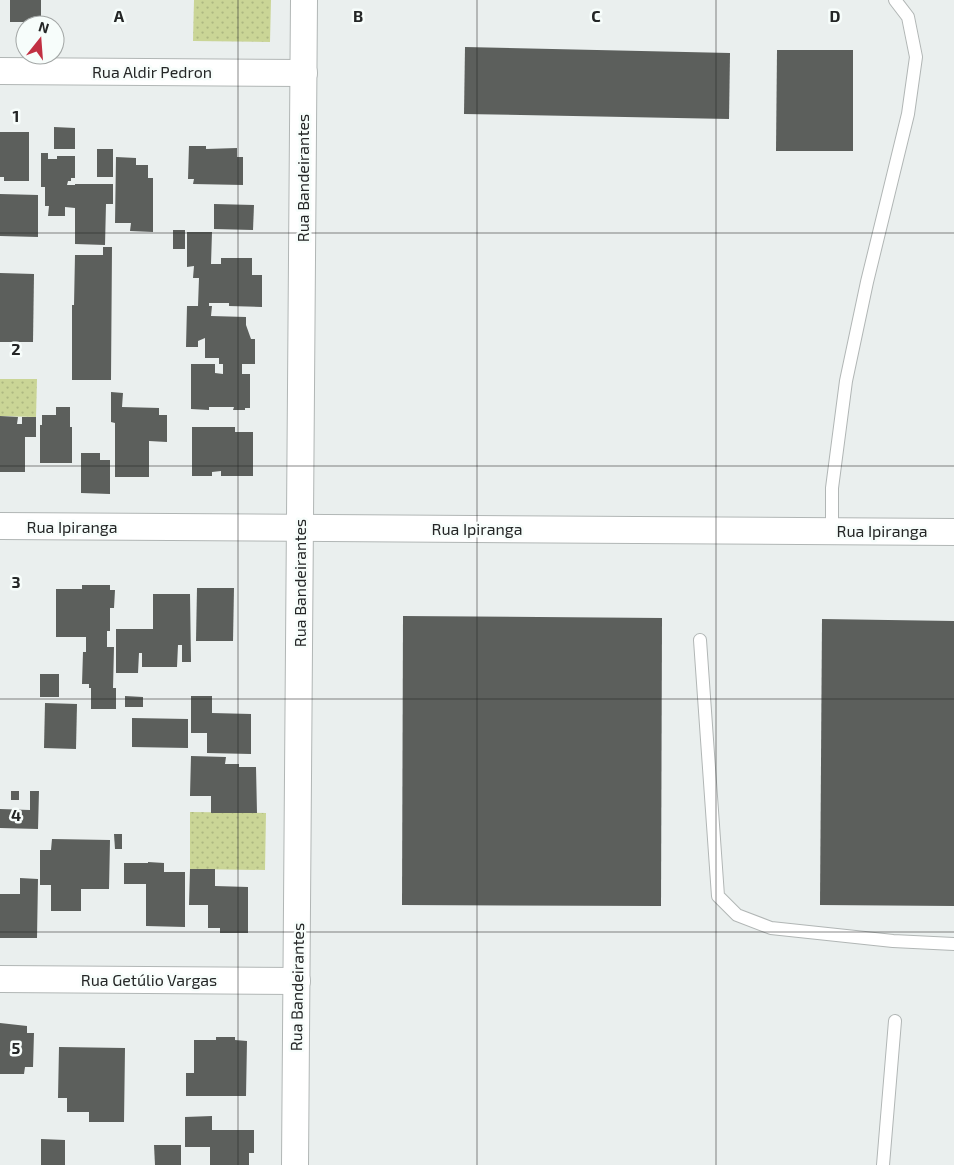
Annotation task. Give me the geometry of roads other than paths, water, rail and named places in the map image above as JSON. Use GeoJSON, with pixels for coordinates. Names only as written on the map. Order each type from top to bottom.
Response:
{"type":"FeatureCollection","features":[{"type":"Feature","properties":{"kind":"street","name":"Rua Bandeirantes"},"geometry":{"type":"LineString","coordinates":[[295,1165],[304,0]]}},
{"type":"Feature","properties":{"kind":"street","name":"Rua Aldir Pedron"},"geometry":{"type":"LineString","coordinates":[[0,71],[304,73]]}},
{"type":"Feature","properties":{"kind":"street","name":"Rua Ipiranga"},"geometry":{"type":"LineString","coordinates":[[0,526],[954,532]]}},
{"type":"Feature","properties":{"kind":"street","name":"Rua Getúlio Vargas"},"geometry":{"type":"LineString","coordinates":[[0,979],[297,981]]}},
{"type":"Feature","properties":{"kind":"lane"},"geometry":{"type":"LineString","coordinates":[[832,531],[832,488],[846,381],[867,282],[908,114],[916,57],[908,17],[895,0]]}},
{"type":"Feature","properties":{"kind":"lane"},"geometry":{"type":"LineString","coordinates":[[700,640],[718,896],[737,916],[771,928],[893,941],[954,944]]}},
{"type":"Feature","properties":{"kind":"lane"},"geometry":{"type":"LineString","coordinates":[[883,1165],[895,1021]]}}]}
